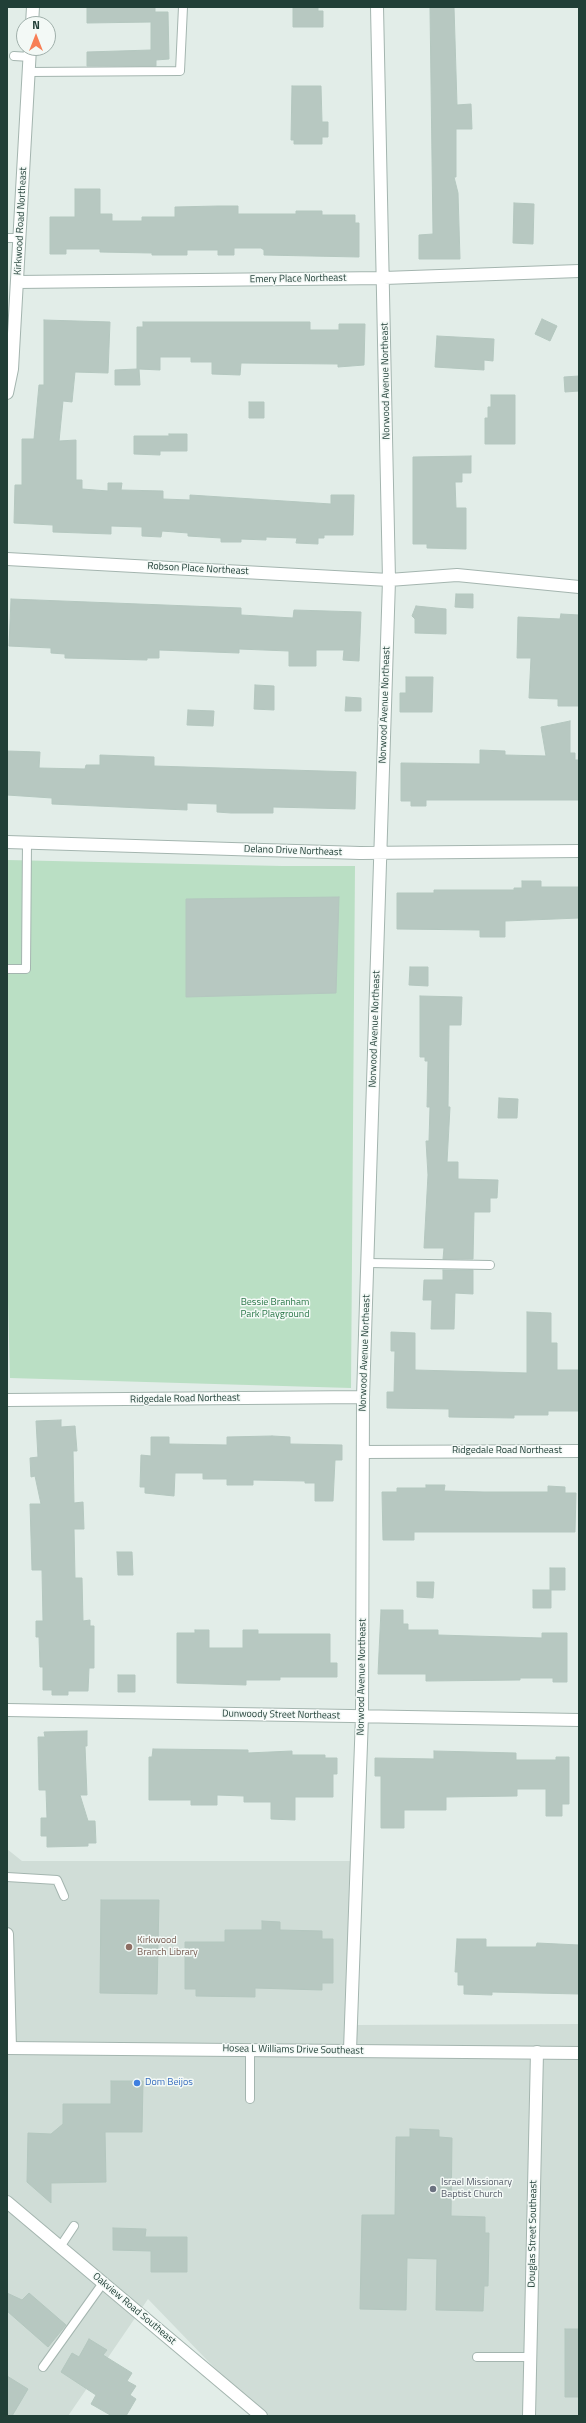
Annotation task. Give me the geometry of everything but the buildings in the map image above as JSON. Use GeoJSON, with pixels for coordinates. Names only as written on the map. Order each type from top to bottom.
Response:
{"type":"FeatureCollection","features":[{"type":"Feature","properties":{"kind":"street","name":"Norwood Avenue Northeast"},"geometry":{"type":"LineString","coordinates":[[350,2050],[362,1716],[364,1397],[389,580],[384,278],[377,7]]}},
{"type":"Feature","properties":{"kind":"street","name":"Kirkwood Road Northeast"},"geometry":{"type":"LineString","coordinates":[[7,393],[12,369],[30,56]]}},
{"type":"Feature","properties":{"kind":"street","name":"Emery Place Northeast"},"geometry":{"type":"LineString","coordinates":[[17,282],[384,278],[579,271]]}},
{"type":"Feature","properties":{"kind":"street","name":"Robson Place Northeast"},"geometry":{"type":"LineString","coordinates":[[7,559],[389,580],[457,575],[579,587]]}},
{"type":"Feature","properties":{"kind":"street","name":"Delano Drive Northeast"},"geometry":{"type":"LineString","coordinates":[[7,842],[380,854],[579,851]]}},
{"type":"Feature","properties":{"kind":"street","name":"Ridgedale Road Northeast"},"geometry":{"type":"LineString","coordinates":[[7,1400],[364,1397]]}},
{"type":"Feature","properties":{"kind":"street","name":"Ridgedale Road Northeast"},"geometry":{"type":"LineString","coordinates":[[363,1452],[579,1451]]}},
{"type":"Feature","properties":{"kind":"street","name":"Dunwoody Street Northeast"},"geometry":{"type":"LineString","coordinates":[[7,1710],[579,1720]]}},
{"type":"Feature","properties":{"kind":"street"},"geometry":{"type":"LineString","coordinates":[[7,1934],[8,2048]]}},
{"type":"Feature","properties":{"kind":"street","name":"Hosea L Williams Drive Southeast"},"geometry":{"type":"LineString","coordinates":[[8,2048],[579,2053]]}},
{"type":"Feature","properties":{"kind":"street","name":"Douglas Street Southeast"},"geometry":{"type":"LineString","coordinates":[[529,2416],[537,2052]]}},
{"type":"Feature","properties":{"kind":"street","name":"Oakview Road Southeast"},"geometry":{"type":"LineString","coordinates":[[7,2202],[261,2416]]}},
{"type":"Feature","properties":{"kind":"lane"},"geometry":{"type":"LineString","coordinates":[[29,72],[180,72],[183,7]]}},
{"type":"Feature","properties":{"kind":"lane"},"geometry":{"type":"LineString","coordinates":[[7,238],[20,238]]}},
{"type":"Feature","properties":{"kind":"lane"},"geometry":{"type":"LineString","coordinates":[[7,969],[26,969],[27,842]]}},
{"type":"Feature","properties":{"kind":"lane"},"geometry":{"type":"LineString","coordinates":[[368,1263],[490,1265]]}},
{"type":"Feature","properties":{"kind":"lane"},"geometry":{"type":"LineString","coordinates":[[7,1877],[57,1880],[64,1896]]}},
{"type":"Feature","properties":{"kind":"lane"},"geometry":{"type":"LineString","coordinates":[[250,2050],[250,2099]]}},
{"type":"Feature","properties":{"kind":"lane"},"geometry":{"type":"LineString","coordinates":[[60,2247],[74,2226]]}},
{"type":"Feature","properties":{"kind":"lane"},"geometry":{"type":"LineString","coordinates":[[43,2366],[103,2283]]}},
{"type":"Feature","properties":{"kind":"lane"},"geometry":{"type":"LineString","coordinates":[[477,2357],[530,2358]]}},
{"type":"Feature","properties":{"kind":"shaded area"},"geometry":{"type":"Polygon","coordinates":[[[7,1849],[22,1861],[362,1861],[357,2025],[579,2024],[579,2416],[261,2416],[148,2299],[68,2416],[7,2416],[7,1849]]]}},
{"type":"Feature","properties":{"kind":"green space","name":"Bessie Branham Park Playground"},"geometry":{"type":"Polygon","coordinates":[[[7,860],[282,866],[355,866],[351,1388],[10,1378],[7,1262],[7,860]]]}},
{"type":"Feature","properties":{"kind":"place","name":"Kirkwood Branch Library"},"geometry":{"type":"Point","coordinates":[129,1947]}},
{"type":"Feature","properties":{"kind":"place","name":"Dom Beijos"},"geometry":{"type":"Point","coordinates":[137,2083]}},
{"type":"Feature","properties":{"kind":"place","name":"Israel Missionary Baptist Church"},"geometry":{"type":"Point","coordinates":[433,2189]}}]}
